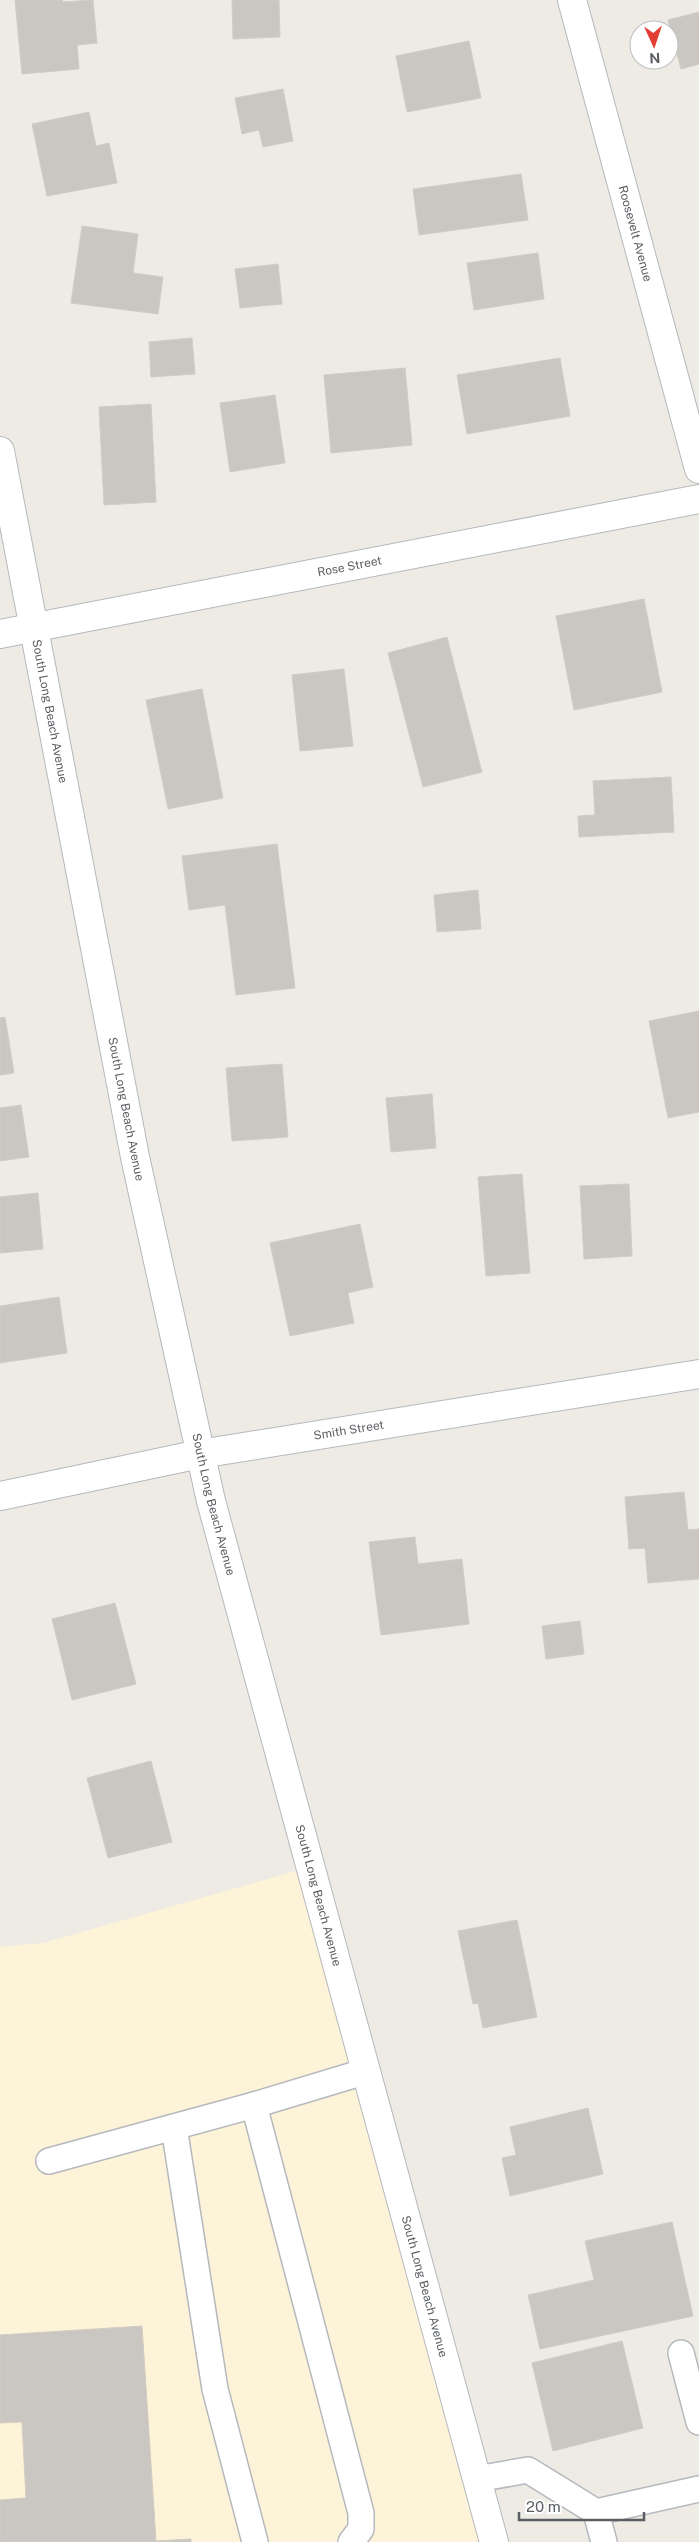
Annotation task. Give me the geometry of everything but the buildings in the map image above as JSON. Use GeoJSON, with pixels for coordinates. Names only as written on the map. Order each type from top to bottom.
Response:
{"type":"FeatureCollection","features":[{"type":"Feature","properties":{"kind":"street","name":"Roosevelt Avenue"},"geometry":{"type":"LineString","coordinates":[[572,0],[699,469]]}},
{"type":"Feature","properties":{"kind":"street","name":"South Long Beach Avenue"},"geometry":{"type":"LineString","coordinates":[[0,451],[135,1157],[200,1454],[494,2542]]}},
{"type":"Feature","properties":{"kind":"street","name":"Rose Street"},"geometry":{"type":"LineString","coordinates":[[0,634],[699,499]]}},
{"type":"Feature","properties":{"kind":"street","name":"Smith Street"},"geometry":{"type":"LineString","coordinates":[[0,1496],[200,1454],[699,1374]]}},
{"type":"Feature","properties":{"kind":"lane"},"geometry":{"type":"LineString","coordinates":[[49,2161],[254,2105],[367,2070]]}},
{"type":"Feature","properties":{"kind":"lane"},"geometry":{"type":"LineString","coordinates":[[254,2105],[361,2513],[361,2529],[351,2542]]}},
{"type":"Feature","properties":{"kind":"lane"},"geometry":{"type":"LineString","coordinates":[[174,2127],[215,2389],[254,2542]]}},
{"type":"Feature","properties":{"kind":"lane"},"geometry":{"type":"LineString","coordinates":[[681,2353],[699,2422]]}},
{"type":"Feature","properties":{"kind":"lane"},"geometry":{"type":"LineString","coordinates":[[477,2479],[528,2470],[596,2512],[604,2542]]}},
{"type":"Feature","properties":{"kind":"lane"},"geometry":{"type":"LineString","coordinates":[[596,2512],[699,2489]]}},
{"type":"Feature","properties":{"kind":"shaded area"},"geometry":{"type":"Polygon","coordinates":[[[321,1864],[506,2542],[0,2542],[0,1947],[43,1943],[321,1864]]]}}]}
